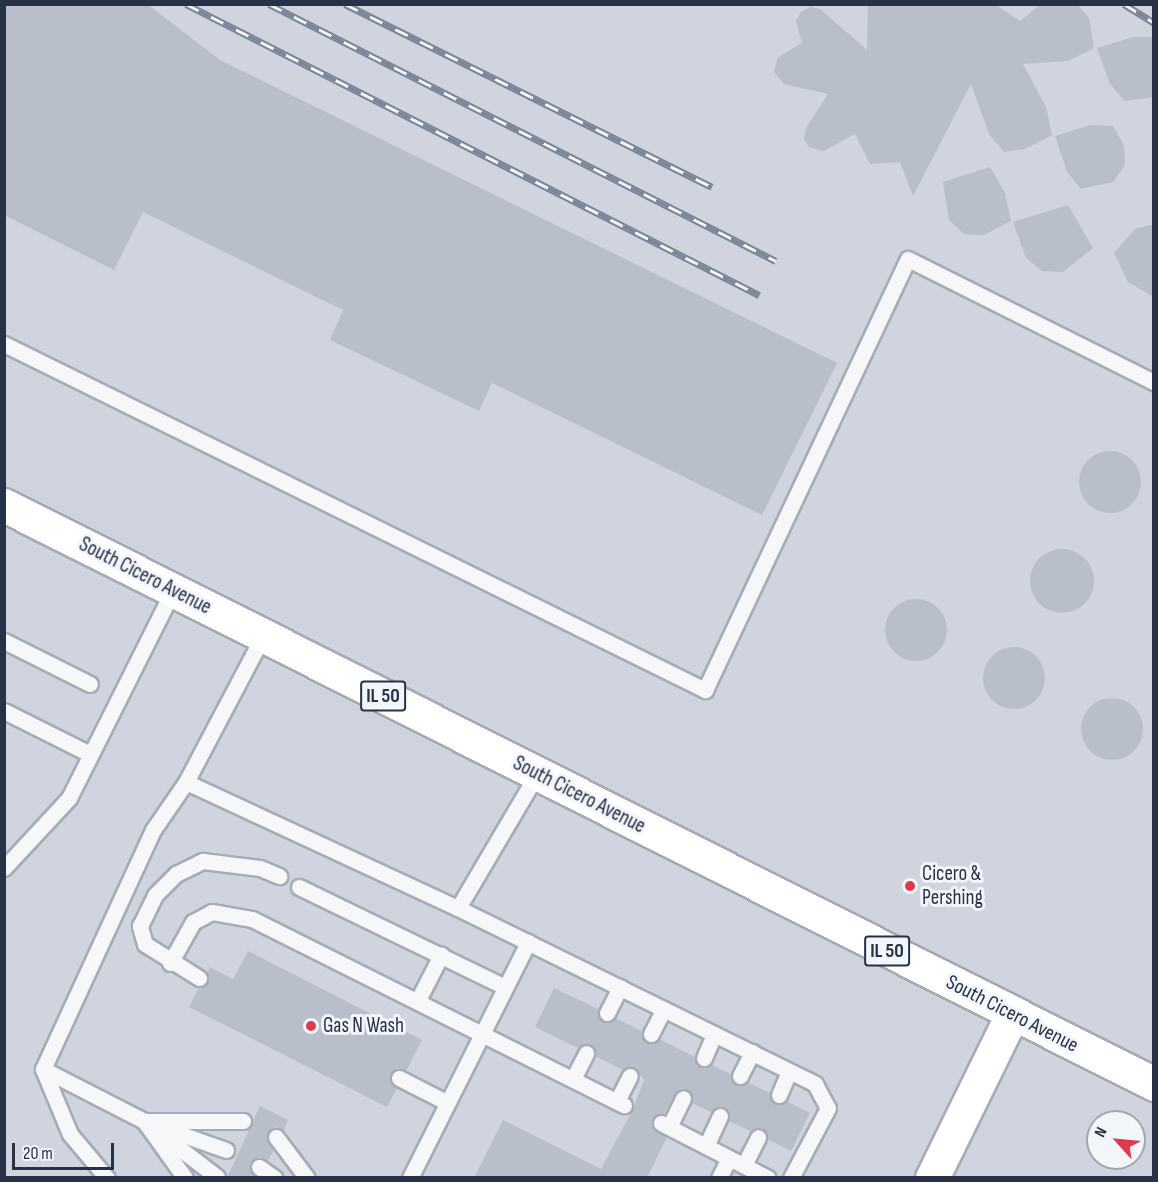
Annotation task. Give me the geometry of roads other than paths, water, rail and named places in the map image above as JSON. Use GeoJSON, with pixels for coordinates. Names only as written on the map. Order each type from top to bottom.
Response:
{"type":"FeatureCollection","features":[{"type":"Feature","properties":{"kind":"main road","name":"South Cicero Avenue"},"geometry":{"type":"LineString","coordinates":[[4,505],[1012,1015],[1154,1084]]}},
{"type":"Feature","properties":{"kind":"main road"},"geometry":{"type":"LineString","coordinates":[[932,1178],[1012,1015]]}},
{"type":"Feature","properties":{"kind":"lane"},"geometry":{"type":"LineString","coordinates":[[4,344],[705,690],[908,260],[1154,382]]}},
{"type":"Feature","properties":{"kind":"lane"},"geometry":{"type":"LineString","coordinates":[[4,868],[69,798],[173,590]]}},
{"type":"Feature","properties":{"kind":"lane"},"geometry":{"type":"LineString","coordinates":[[107,1178],[70,1134],[43,1069],[153,830],[186,782],[263,636]]}},
{"type":"Feature","properties":{"kind":"lane"},"geometry":{"type":"LineString","coordinates":[[4,641],[90,684]]}},
{"type":"Feature","properties":{"kind":"lane"},"geometry":{"type":"LineString","coordinates":[[4,711],[90,754]]}},
{"type":"Feature","properties":{"kind":"lane"},"geometry":{"type":"LineString","coordinates":[[458,908],[537,774]]}},
{"type":"Feature","properties":{"kind":"lane"},"geometry":{"type":"LineString","coordinates":[[186,782],[458,908],[815,1084],[828,1108],[791,1178]]}},
{"type":"Feature","properties":{"kind":"lane"},"geometry":{"type":"LineString","coordinates":[[199,978],[170,963],[145,944],[140,926],[155,895],[176,874],[202,861],[260,868],[279,876]]}},
{"type":"Feature","properties":{"kind":"lane"},"geometry":{"type":"LineString","coordinates":[[299,887],[505,987]]}},
{"type":"Feature","properties":{"kind":"lane"},"geometry":{"type":"LineString","coordinates":[[170,963],[193,922],[212,912],[252,919],[481,1031],[621,1103],[630,1076]]}},
{"type":"Feature","properties":{"kind":"lane"},"geometry":{"type":"LineString","coordinates":[[410,1178],[481,1031],[528,942]]}},
{"type":"Feature","properties":{"kind":"lane"},"geometry":{"type":"LineString","coordinates":[[418,1000],[441,955]]}},
{"type":"Feature","properties":{"kind":"lane"},"geometry":{"type":"LineString","coordinates":[[607,1013],[620,987]]}},
{"type":"Feature","properties":{"kind":"lane"},"geometry":{"type":"LineString","coordinates":[[651,1034],[664,1009]]}},
{"type":"Feature","properties":{"kind":"lane"},"geometry":{"type":"LineString","coordinates":[[704,1058],[714,1034]]}},
{"type":"Feature","properties":{"kind":"lane"},"geometry":{"type":"LineString","coordinates":[[740,1076],[752,1052]]}},
{"type":"Feature","properties":{"kind":"lane"},"geometry":{"type":"LineString","coordinates":[[573,1079],[586,1053]]}},
{"type":"Feature","properties":{"kind":"lane"},"geometry":{"type":"LineString","coordinates":[[43,1069],[144,1121],[226,1150]]}},
{"type":"Feature","properties":{"kind":"lane"},"geometry":{"type":"LineString","coordinates":[[779,1095],[789,1072]]}},
{"type":"Feature","properties":{"kind":"lane"},"geometry":{"type":"LineString","coordinates":[[399,1078],[446,1102]]}},
{"type":"Feature","properties":{"kind":"lane"},"geometry":{"type":"LineString","coordinates":[[683,1098],[665,1125],[768,1178]]}},
{"type":"Feature","properties":{"kind":"lane"},"geometry":{"type":"LineString","coordinates":[[706,1146],[720,1116]]}},
{"type":"Feature","properties":{"kind":"lane"},"geometry":{"type":"LineString","coordinates":[[144,1121],[243,1120]]}},
{"type":"Feature","properties":{"kind":"lane"},"geometry":{"type":"LineString","coordinates":[[144,1121],[217,1177]]}},
{"type":"Feature","properties":{"kind":"lane"},"geometry":{"type":"LineString","coordinates":[[144,1121],[185,1178]]}},
{"type":"Feature","properties":{"kind":"lane"},"geometry":{"type":"LineString","coordinates":[[276,1137],[307,1178]]}},
{"type":"Feature","properties":{"kind":"lane"},"geometry":{"type":"LineString","coordinates":[[744,1165],[758,1137]]}},
{"type":"Feature","properties":{"kind":"lane"},"geometry":{"type":"LineString","coordinates":[[719,1178],[729,1158]]}},
{"type":"Feature","properties":{"kind":"lane"},"geometry":{"type":"LineString","coordinates":[[260,1167],[275,1178]]}},
{"type":"Feature","properties":{"kind":"railway"},"geometry":{"type":"LineString","coordinates":[[186,4],[759,295]]}},
{"type":"Feature","properties":{"kind":"railway"},"geometry":{"type":"LineString","coordinates":[[269,4],[776,261]]}},
{"type":"Feature","properties":{"kind":"railway"},"geometry":{"type":"LineString","coordinates":[[345,4],[712,187]]}},
{"type":"Feature","properties":{"kind":"railway"},"geometry":{"type":"LineString","coordinates":[[1124,4],[1154,23]]}},
{"type":"Feature","properties":{"kind":"place","name":"Cicero & Pershing"},"geometry":{"type":"Point","coordinates":[910,886]}},
{"type":"Feature","properties":{"kind":"place","name":"Gas N Wash"},"geometry":{"type":"Point","coordinates":[311,1026]}}]}
